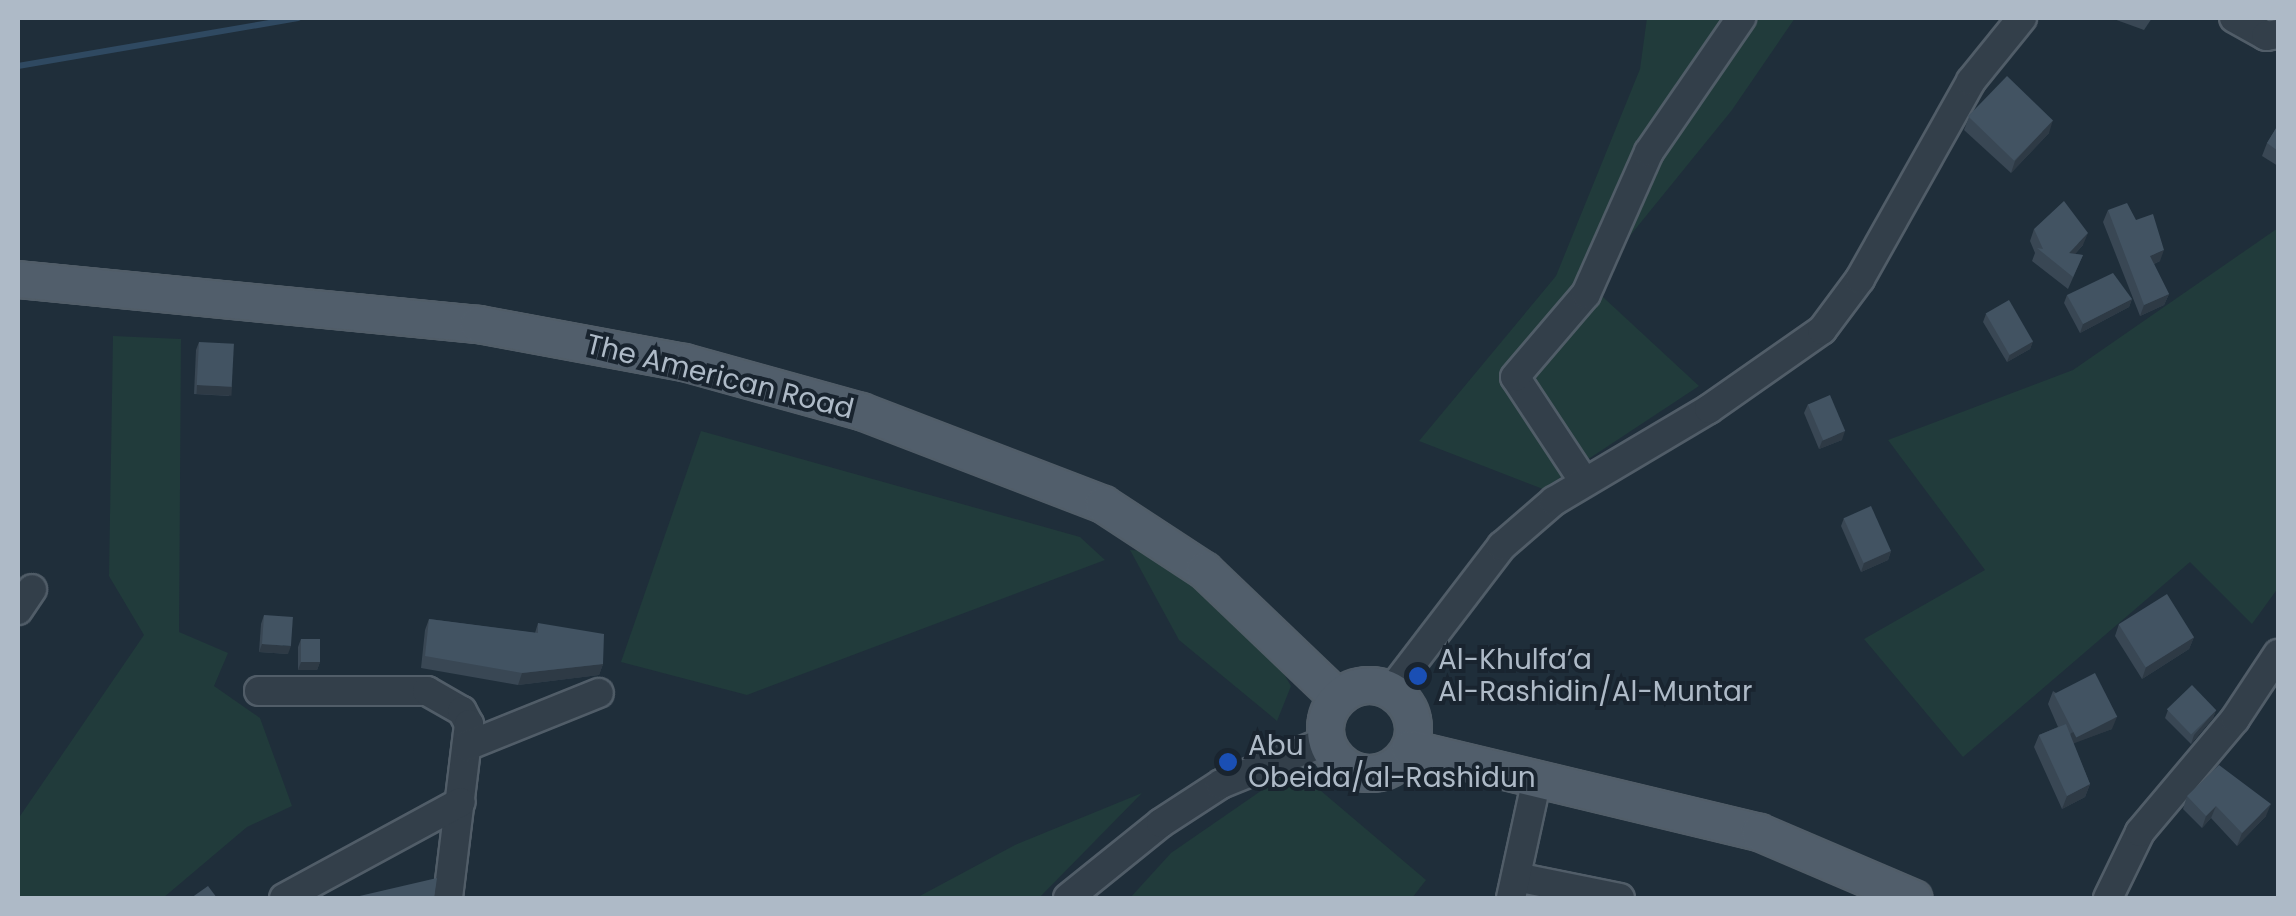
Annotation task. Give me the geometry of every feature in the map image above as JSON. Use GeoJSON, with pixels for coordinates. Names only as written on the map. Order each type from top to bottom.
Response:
{"type":"FeatureCollection","features":[{"type":"Feature","properties":{"kind":"main road","name":"The American Road"},"geometry":{"type":"LineString","coordinates":[[18,278],[478,324],[684,362],[861,412],[1103,504],[1204,570],[1338,698]]}},
{"type":"Feature","properties":{"kind":"main road"},"geometry":{"type":"LineString","coordinates":[[1363,685],[1391,690],[1409,710],[1409,748],[1388,769],[1358,772],[1334,755],[1327,741],[1326,718],[1338,698],[1363,685]]}},
{"type":"Feature","properties":{"kind":"main road"},"geometry":{"type":"LineString","coordinates":[[1409,748],[1798,845],[1914,898]]}},
{"type":"Feature","properties":{"kind":"street"},"geometry":{"type":"LineString","coordinates":[[1583,480],[1514,377],[1586,294],[1649,152],[1741,18]]}},
{"type":"Feature","properties":{"kind":"street"},"geometry":{"type":"LineString","coordinates":[[1391,690],[1502,546],[1583,480],[1682,426],[1822,330],[1860,279],[1971,81],[2022,18]]}},
{"type":"Feature","properties":{"kind":"street"},"geometry":{"type":"LineString","coordinates":[[2234,18],[2266,36],[2278,34]]}},
{"type":"Feature","properties":{"kind":"street"},"geometry":{"type":"LineString","coordinates":[[2108,898],[2140,832],[2235,719],[2278,654]]}},
{"type":"Feature","properties":{"kind":"street"},"geometry":{"type":"LineString","coordinates":[[260,691],[427,690],[462,711],[469,724],[448,898]]}},
{"type":"Feature","properties":{"kind":"street"},"geometry":{"type":"LineString","coordinates":[[467,746],[600,693]]}},
{"type":"Feature","properties":{"kind":"street"},"geometry":{"type":"LineString","coordinates":[[1068,898],[1161,823],[1221,784],[1327,741]]}},
{"type":"Feature","properties":{"kind":"street"},"geometry":{"type":"LineString","coordinates":[[1537,779],[1514,888],[1620,898]]}},
{"type":"Feature","properties":{"kind":"street"},"geometry":{"type":"LineString","coordinates":[[284,898],[461,802]]}},
{"type":"Feature","properties":{"kind":"green space"},"geometry":{"type":"Polygon","coordinates":[[[1647,18],[1795,18],[1732,110],[1590,285],[1699,386],[1543,489],[1419,441],[1556,276],[1640,69],[1647,18]]]}},
{"type":"Feature","properties":{"kind":"green space"},"geometry":{"type":"Polygon","coordinates":[[[2278,228],[2278,588],[2252,624],[2190,562],[1963,757],[1864,639],[1985,570],[1888,440],[2073,370],[2278,228]]]}},
{"type":"Feature","properties":{"kind":"green space"},"geometry":{"type":"Polygon","coordinates":[[[113,336],[181,339],[179,632],[228,653],[214,686],[260,718],[292,806],[247,827],[163,898],[18,898],[18,819],[144,635],[109,576],[113,336]]]}},
{"type":"Feature","properties":{"kind":"green space"},"geometry":{"type":"Polygon","coordinates":[[[701,431],[1080,537],[1105,560],[747,695],[621,662],[701,431]]]}},
{"type":"Feature","properties":{"kind":"green space"},"geometry":{"type":"Polygon","coordinates":[[[1130,550],[1214,555],[1291,686],[1277,721],[1179,640],[1130,550]]]}},
{"type":"Feature","properties":{"kind":"green space"},"geometry":{"type":"Polygon","coordinates":[[[1294,768],[1426,880],[1412,898],[1130,898],[1171,853],[1294,768]]]}},
{"type":"Feature","properties":{"kind":"green space"},"geometry":{"type":"Polygon","coordinates":[[[1142,793],[1039,898],[916,898],[1015,845],[1142,793]]]}},
{"type":"Feature","properties":{"kind":"building"},"geometry":{"type":"Polygon","coordinates":[[[2007,76],[2053,120],[2014,161],[1968,116],[2007,76]]]}},
{"type":"Feature","properties":{"kind":"building"},"geometry":{"type":"Polygon","coordinates":[[[2278,125],[2278,151],[2267,143],[2278,125]]]}},
{"type":"Feature","properties":{"kind":"building"},"geometry":{"type":"Polygon","coordinates":[[[2064,201],[2088,233],[2069,253],[2083,255],[2073,277],[2037,248],[2043,249],[2034,229],[2064,201]]]}},
{"type":"Feature","properties":{"kind":"building"},"geometry":{"type":"Polygon","coordinates":[[[2127,203],[2136,220],[2153,214],[2164,250],[2150,256],[2169,294],[2144,305],[2108,210],[2127,203]]]}},
{"type":"Feature","properties":{"kind":"building"},"geometry":{"type":"Polygon","coordinates":[[[2113,273],[2132,299],[2083,324],[2067,295],[2113,273]]]}},
{"type":"Feature","properties":{"kind":"building"},"geometry":{"type":"Polygon","coordinates":[[[2009,300],[2033,342],[2010,355],[1986,314],[2009,300]]]}},
{"type":"Feature","properties":{"kind":"building"},"geometry":{"type":"Polygon","coordinates":[[[199,342],[234,344],[232,387],[197,385],[199,342]]]}},
{"type":"Feature","properties":{"kind":"building"},"geometry":{"type":"Polygon","coordinates":[[[1830,395],[1845,431],[1823,440],[1808,404],[1830,395]]]}},
{"type":"Feature","properties":{"kind":"building"},"geometry":{"type":"Polygon","coordinates":[[[1871,506],[1891,551],[1864,563],[1844,518],[1871,506]]]}},
{"type":"Feature","properties":{"kind":"building"},"geometry":{"type":"Polygon","coordinates":[[[2167,594],[2194,637],[2146,667],[2119,624],[2167,594]]]}},
{"type":"Feature","properties":{"kind":"building"},"geometry":{"type":"Polygon","coordinates":[[[264,615],[293,617],[291,646],[262,644],[264,615]]]}},
{"type":"Feature","properties":{"kind":"building"},"geometry":{"type":"Polygon","coordinates":[[[429,619],[538,633],[538,623],[604,634],[603,664],[522,673],[425,656],[429,619]]]}},
{"type":"Feature","properties":{"kind":"building"},"geometry":{"type":"Polygon","coordinates":[[[301,639],[320,639],[320,662],[301,662],[301,639]]]}},
{"type":"Feature","properties":{"kind":"building"},"geometry":{"type":"Polygon","coordinates":[[[2095,673],[2117,717],[2076,738],[2054,694],[2095,673]]]}},
{"type":"Feature","properties":{"kind":"building"},"geometry":{"type":"Polygon","coordinates":[[[2192,685],[2216,710],[2191,734],[2167,709],[2192,685]]]}},
{"type":"Feature","properties":{"kind":"building"},"geometry":{"type":"Polygon","coordinates":[[[2066,724],[2090,784],[2067,796],[2039,735],[2066,724]]]}},
{"type":"Feature","properties":{"kind":"building"},"geometry":{"type":"Polygon","coordinates":[[[2219,765],[2271,804],[2242,833],[2216,806],[2206,816],[2187,796],[2219,765]]]}},
{"type":"Feature","properties":{"kind":"building"},"geometry":{"type":"Polygon","coordinates":[[[437,878],[434,898],[351,898],[437,878]]]}},
{"type":"Feature","properties":{"kind":"building"},"geometry":{"type":"Polygon","coordinates":[[[208,886],[217,898],[191,898],[208,886]]]}},
{"type":"Feature","properties":{"kind":"waterway"},"geometry":{"type":"LineString","coordinates":[[18,66],[298,18]]}},
{"type":"Feature","properties":{"kind":"place","name":"Al-Khulfa’a Al-Rashidin/Al-Muntar"},"geometry":{"type":"Point","coordinates":[1418,676]}},
{"type":"Feature","properties":{"kind":"place","name":"Abu Obeida/al-Rashidun"},"geometry":{"type":"Point","coordinates":[1228,762]}}]}
